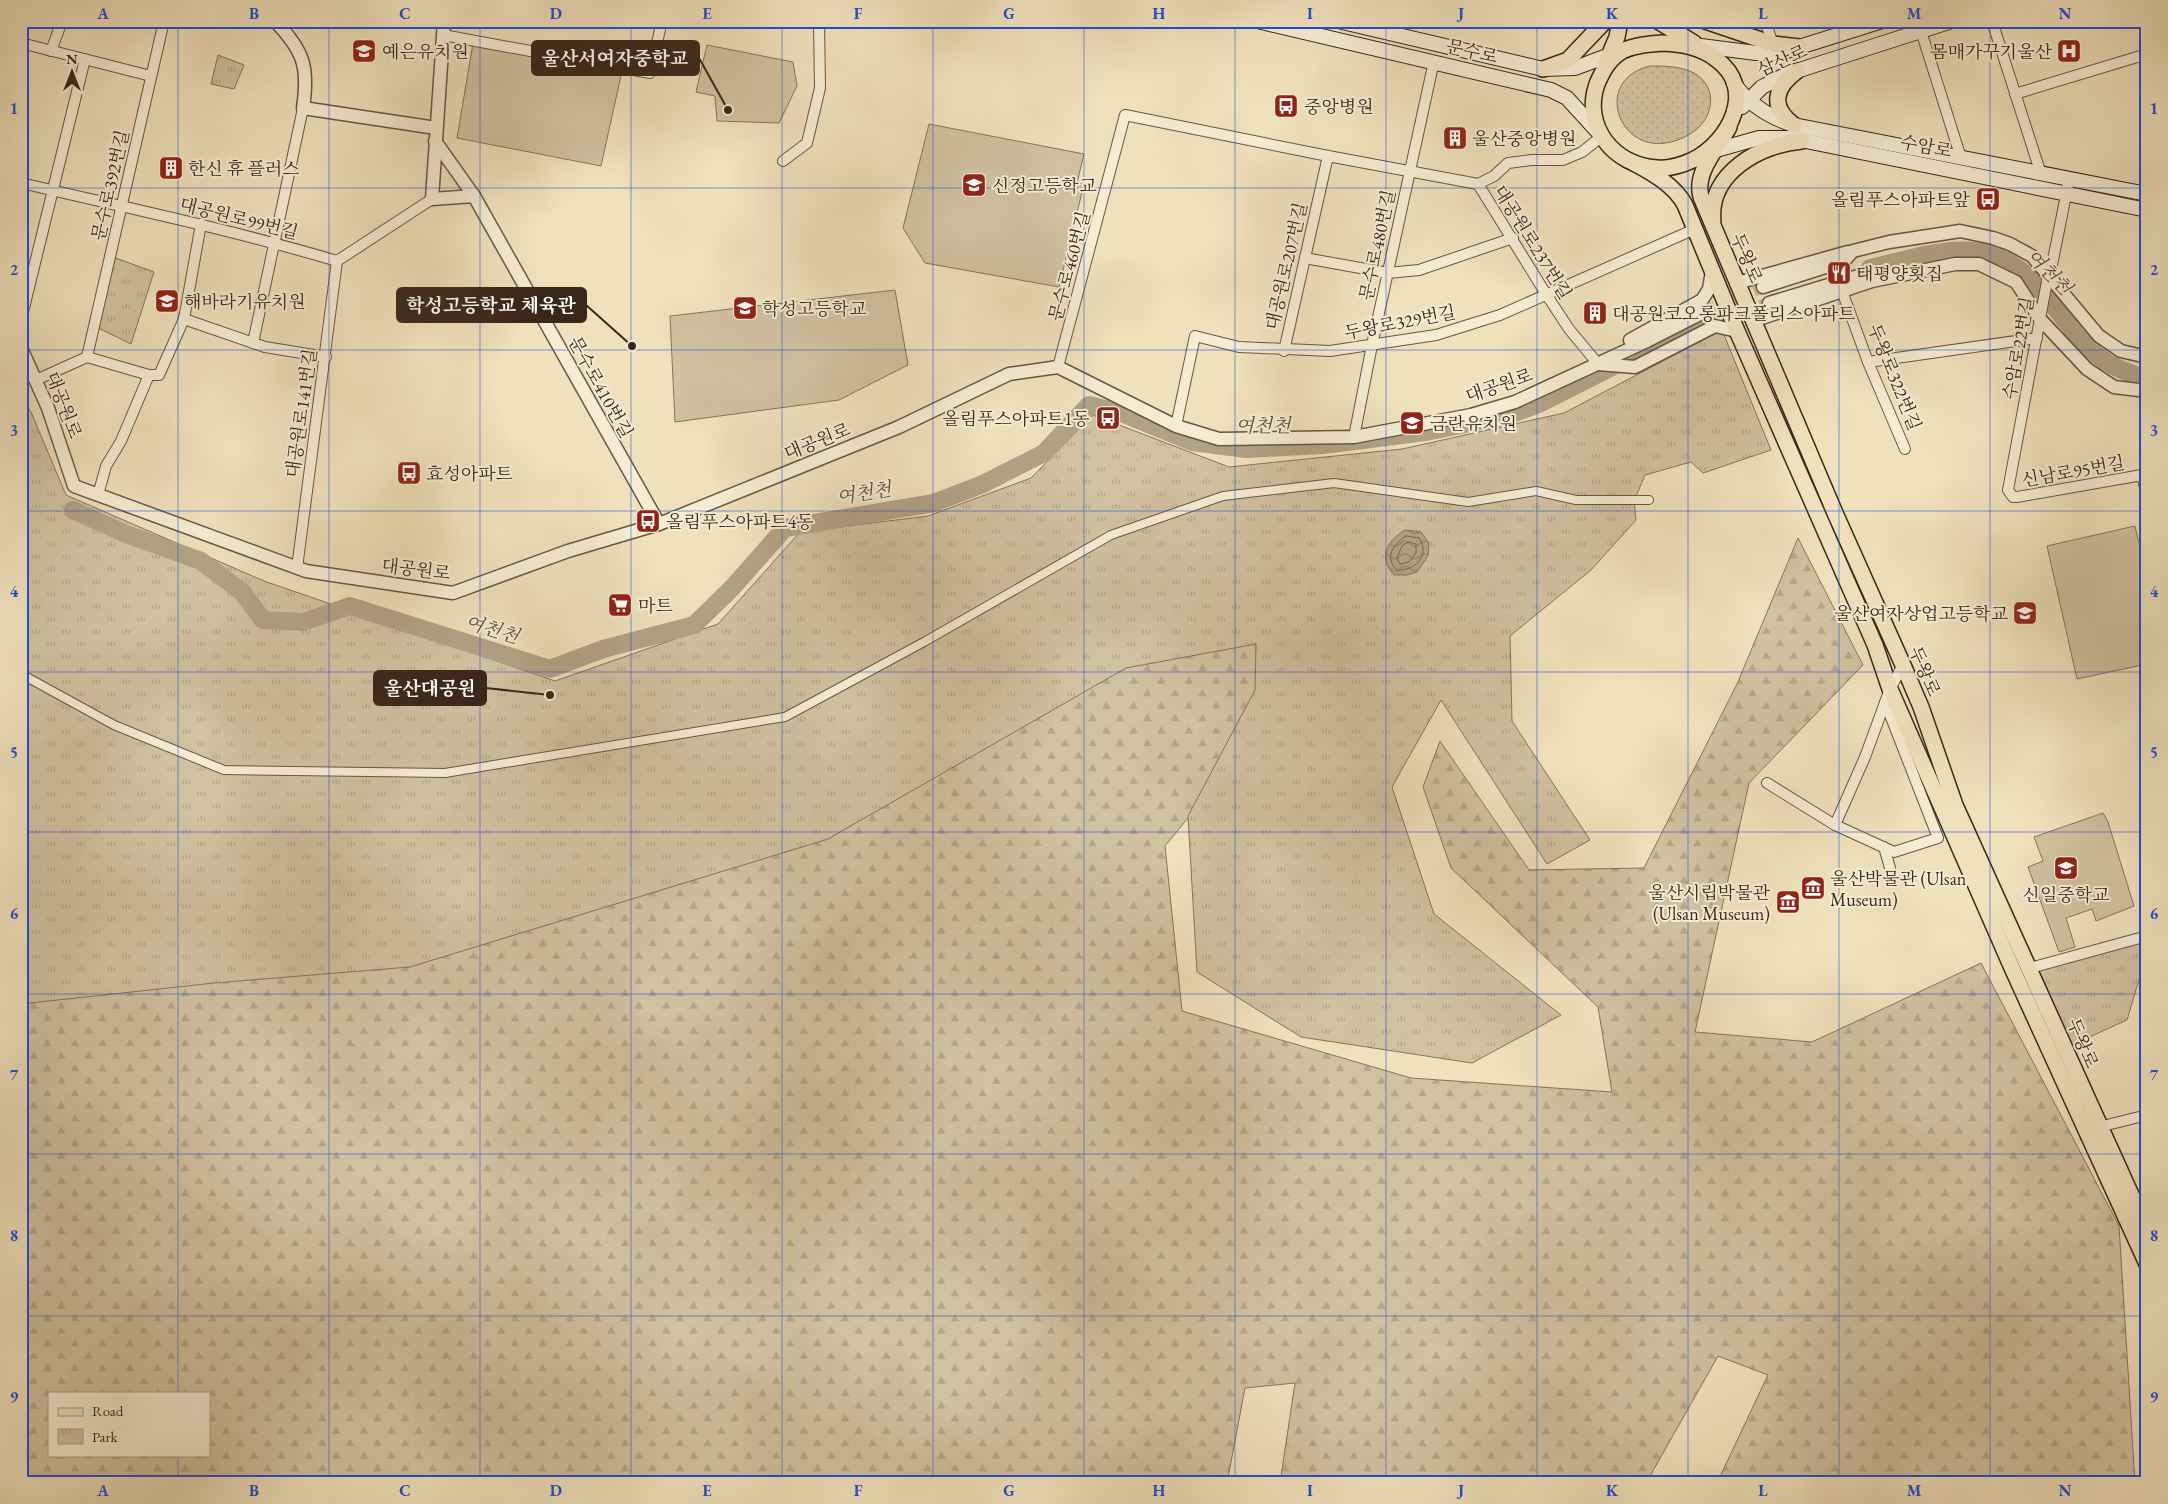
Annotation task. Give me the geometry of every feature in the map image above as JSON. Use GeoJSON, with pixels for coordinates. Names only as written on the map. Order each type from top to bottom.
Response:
{"type":"FeatureCollection","features":[{"type":"Feature","properties":{"kind":"main road","name":"문수로"},"geometry":{"type":"LineString","coordinates":[[1257,21],[1434,61],[1538,86],[1559,93],[1578,108],[1601,137]]}},
{"type":"Feature","properties":{"kind":"main road","name":"문수로"},"geometry":{"type":"LineString","coordinates":[[1338,21],[1543,69],[1575,68],[1607,61]]}},
{"type":"Feature","properties":{"kind":"main road"},"geometry":{"type":"LineString","coordinates":[[1543,69],[1568,60],[1605,21]]}},
{"type":"Feature","properties":{"kind":"main road"},"geometry":{"type":"LineString","coordinates":[[1620,21],[1596,88],[1594,99],[1595,119],[1601,137],[1614,151],[1655,176],[1682,198],[1737,331],[1875,645],[1888,696],[2147,1264]]}},
{"type":"Feature","properties":{"kind":"main road"},"geometry":{"type":"LineString","coordinates":[[1634,163],[1657,168],[1670,168],[1682,165],[1699,156],[1716,144],[1729,127],[1736,108],[1734,84],[1726,68],[1658,21]]}},
{"type":"Feature","properties":{"kind":"main road"},"geometry":{"type":"LineString","coordinates":[[1705,21],[1773,44],[1799,48]]}},
{"type":"Feature","properties":{"kind":"main road","name":"삼산로"},"geometry":{"type":"LineString","coordinates":[[1692,45],[1770,54],[1799,48],[1846,27],[1882,21]]}},
{"type":"Feature","properties":{"kind":"main road","name":"삼산로"},"geometry":{"type":"LineString","coordinates":[[1729,127],[1748,100],[1770,82],[1797,71],[1952,21]]}},
{"type":"Feature","properties":{"kind":"main road"},"geometry":{"type":"LineString","coordinates":[[1607,61],[1630,48],[1652,44],[1692,45]]}},
{"type":"Feature","properties":{"kind":"main road"},"geometry":{"type":"LineString","coordinates":[[1794,125],[1783,115],[1778,104],[1778,97],[1783,84],[1797,71]]}},
{"type":"Feature","properties":{"kind":"main road","name":"수암로"},"geometry":{"type":"LineString","coordinates":[[1734,84],[1748,100],[1769,115],[1794,125],[2041,174],[2068,186],[2147,210]]}},
{"type":"Feature","properties":{"kind":"main road","name":"두왕로"},"geometry":{"type":"LineString","coordinates":[[1729,127],[1704,170],[1699,185],[1701,197],[1835,513],[1921,707],[1955,805],[2147,1230]]}},
{"type":"Feature","properties":{"kind":"main road","name":"수암로"},"geometry":{"type":"LineString","coordinates":[[1699,156],[1716,149],[1759,138],[1781,137],[2068,186],[2147,194]]}},
{"type":"Feature","properties":{"kind":"main road"},"geometry":{"type":"LineString","coordinates":[[1714,227],[1712,215],[1715,196],[1725,178],[1743,163],[1767,150],[1785,143],[1802,141]]}},
{"type":"Feature","properties":{"kind":"street"},"geometry":{"type":"LineString","coordinates":[[51,51],[62,21]]}},
{"type":"Feature","properties":{"kind":"street","name":"문수로392번길"},"geometry":{"type":"LineString","coordinates":[[87,357],[120,206],[164,21]]}},
{"type":"Feature","properties":{"kind":"street"},"geometry":{"type":"LineString","coordinates":[[253,343],[303,108],[307,77],[292,38],[275,21]]}},
{"type":"Feature","properties":{"kind":"street"},"geometry":{"type":"LineString","coordinates":[[432,198],[444,21]]}},
{"type":"Feature","properties":{"kind":"street"},"geometry":{"type":"LineString","coordinates":[[442,35],[650,73],[662,21]]}},
{"type":"Feature","properties":{"kind":"street"},"geometry":{"type":"LineString","coordinates":[[782,161],[807,143],[820,88],[819,21]]}},
{"type":"Feature","properties":{"kind":"street"},"geometry":{"type":"LineString","coordinates":[[1765,21],[1773,44]]}},
{"type":"Feature","properties":{"kind":"street"},"geometry":{"type":"LineString","coordinates":[[1992,21],[2041,174]]}},
{"type":"Feature","properties":{"kind":"street"},"geometry":{"type":"LineString","coordinates":[[2144,21],[2147,28]]}},
{"type":"Feature","properties":{"kind":"street","name":"수암로"},"geometry":{"type":"LineString","coordinates":[[1921,31],[1961,158]]}},
{"type":"Feature","properties":{"kind":"street"},"geometry":{"type":"LineString","coordinates":[[22,45],[151,76]]}},
{"type":"Feature","properties":{"kind":"street"},"geometry":{"type":"LineString","coordinates":[[2015,94],[2147,54]]}},
{"type":"Feature","properties":{"kind":"street"},"geometry":{"type":"LineString","coordinates":[[21,320],[85,59]]}},
{"type":"Feature","properties":{"kind":"street","name":"문수로480번길"},"geometry":{"type":"LineString","coordinates":[[1354,436],[1434,61]]}},
{"type":"Feature","properties":{"kind":"street"},"geometry":{"type":"LineString","coordinates":[[303,108],[436,128]]}},
{"type":"Feature","properties":{"kind":"street","name":"문수로460번길"},"geometry":{"type":"LineString","coordinates":[[1058,367],[1125,115],[1328,156]]}},
{"type":"Feature","properties":{"kind":"street"},"geometry":{"type":"LineString","coordinates":[[1328,156],[1478,184],[1494,176],[1508,163],[1532,160],[1563,160],[1582,152],[1601,137]]}},
{"type":"Feature","properties":{"kind":"street","name":"문수로410번길"},"geometry":{"type":"LineString","coordinates":[[435,141],[474,196],[659,524]]}},
{"type":"Feature","properties":{"kind":"street","name":"대공원로207번길"},"geometry":{"type":"LineString","coordinates":[[1176,426],[1195,336],[1239,347],[1284,351],[1328,156]]}},
{"type":"Feature","properties":{"kind":"street","name":"대공원로99번길"},"geometry":{"type":"LineString","coordinates":[[21,183],[202,224],[273,242],[338,262]]}},
{"type":"Feature","properties":{"kind":"street","name":"대공원로237번길"},"geometry":{"type":"LineString","coordinates":[[1478,184],[1569,329],[1598,364]]}},
{"type":"Feature","properties":{"kind":"street","name":"수암로22번길"},"geometry":{"type":"LineString","coordinates":[[2010,494],[2008,484],[2048,276],[2052,265],[2068,186]]}},
{"type":"Feature","properties":{"kind":"street"},"geometry":{"type":"LineString","coordinates":[[338,262],[432,198],[474,196]]}},
{"type":"Feature","properties":{"kind":"street"},"geometry":{"type":"LineString","coordinates":[[36,380],[87,357],[149,375],[159,375],[184,319],[202,224]]}},
{"type":"Feature","properties":{"kind":"street","name":"두왕로329번길"},"geometry":{"type":"LineString","coordinates":[[1284,351],[1330,352],[1436,335],[1500,315],[1695,229]]}},
{"type":"Feature","properties":{"kind":"street"},"geometry":{"type":"LineString","coordinates":[[1737,284],[1888,242],[1960,231],[1977,234],[2010,244],[2032,256],[2099,336],[2121,351],[2147,357]]}},
{"type":"Feature","properties":{"kind":"street"},"geometry":{"type":"LineString","coordinates":[[1305,258],[1388,272],[1419,270],[1513,238]]}},
{"type":"Feature","properties":{"kind":"street"},"geometry":{"type":"LineString","coordinates":[[1762,287],[1844,262],[1853,251]]}},
{"type":"Feature","properties":{"kind":"street","name":"대공원로141번길"},"geometry":{"type":"LineString","coordinates":[[297,568],[338,262]]}},
{"type":"Feature","properties":{"kind":"street"},"geometry":{"type":"LineString","coordinates":[[1753,321],[1886,278],[1955,264],[1979,264],[2016,282],[2040,319],[2087,369],[2114,387],[2147,391]]}},
{"type":"Feature","properties":{"kind":"street"},"geometry":{"type":"LineString","coordinates":[[1712,271],[1709,289],[1703,306],[1711,312],[1712,325]]}},
{"type":"Feature","properties":{"kind":"street"},"geometry":{"type":"LineString","coordinates":[[1769,303],[1868,273],[1886,278]]}},
{"type":"Feature","properties":{"kind":"street","name":"두왕로322번길"},"geometry":{"type":"LineString","coordinates":[[1842,291],[1868,362],[1905,449]]}},
{"type":"Feature","properties":{"kind":"street","name":"대공원로"},"geometry":{"type":"LineString","coordinates":[[21,348],[48,408],[74,486],[306,571],[453,593],[568,551],[659,524],[899,427],[1009,374],[1058,367],[1176,426],[1219,439],[1354,436],[1471,415],[1515,402],[1598,364],[1615,349],[1703,306]]}},
{"type":"Feature","properties":{"kind":"street"},"geometry":{"type":"LineString","coordinates":[[184,319],[265,347],[326,357]]}},
{"type":"Feature","properties":{"kind":"street"},"geometry":{"type":"LineString","coordinates":[[1598,364],[1635,367],[1712,325],[1737,331]]}},
{"type":"Feature","properties":{"kind":"street"},"geometry":{"type":"LineString","coordinates":[[1868,362],[2037,338]]}},
{"type":"Feature","properties":{"kind":"street"},"geometry":{"type":"LineString","coordinates":[[98,495],[106,466],[121,441],[149,375]]}},
{"type":"Feature","properties":{"kind":"street","name":"신남로95번길"},"geometry":{"type":"LineString","coordinates":[[2010,494],[2016,497],[2142,475],[2147,496]]}},
{"type":"Feature","properties":{"kind":"street"},"geometry":{"type":"LineString","coordinates":[[21,674],[114,725],[224,770],[445,773],[785,717],[917,646],[1111,535],[1223,496],[1334,483],[1468,502],[1536,491],[1576,500],[1649,500]]}},
{"type":"Feature","properties":{"kind":"street"},"geometry":{"type":"LineString","coordinates":[[1835,825],[1865,757],[1888,696],[1903,665]]}},
{"type":"Feature","properties":{"kind":"street"},"geometry":{"type":"LineString","coordinates":[[1767,783],[1835,825],[1894,852],[1938,838],[1888,696]]}},
{"type":"Feature","properties":{"kind":"street"},"geometry":{"type":"LineString","coordinates":[[1884,847],[1890,868]]}},
{"type":"Feature","properties":{"kind":"street"},"geometry":{"type":"LineString","coordinates":[[2030,968],[2147,936]]}},
{"type":"Feature","properties":{"kind":"street"},"geometry":{"type":"LineString","coordinates":[[2099,1127],[2147,1115]]}},
{"type":"Feature","properties":{"kind":"green space"},"geometry":{"type":"Polygon","coordinates":[[[473,43],[622,71],[601,166],[457,138],[473,43]]]}},
{"type":"Feature","properties":{"kind":"green space"},"geometry":{"type":"Polygon","coordinates":[[[707,45],[793,62],[797,86],[779,123],[717,121],[715,96],[696,92],[707,45]]]}},
{"type":"Feature","properties":{"kind":"green space"},"geometry":{"type":"Polygon","coordinates":[[[218,55],[244,65],[234,89],[211,84],[218,55]]]}},
{"type":"Feature","properties":{"kind":"green space"},"geometry":{"type":"Polygon","coordinates":[[[1650,66],[1672,67],[1689,71],[1702,79],[1708,87],[1710,104],[1708,113],[1698,128],[1690,134],[1667,143],[1647,142],[1631,134],[1621,120],[1617,104],[1620,88],[1631,75],[1650,66]]]}},
{"type":"Feature","properties":{"kind":"green space"},"geometry":{"type":"Polygon","coordinates":[[[929,124],[1084,154],[1077,183],[1084,184],[1059,287],[925,263],[903,228],[929,124]]]}},
{"type":"Feature","properties":{"kind":"green space"},"geometry":{"type":"Polygon","coordinates":[[[110,256],[154,272],[131,344],[94,326],[110,256]]]}},
{"type":"Feature","properties":{"kind":"green space"},"geometry":{"type":"Polygon","coordinates":[[[895,290],[908,365],[839,400],[675,422],[670,316],[895,290]]]}},
{"type":"Feature","properties":{"kind":"green space"},"geometry":{"type":"Polygon","coordinates":[[[1722,330],[1771,450],[1703,473],[1691,462],[1645,475],[1634,501],[1636,520],[1591,570],[1510,636],[1512,721],[1590,840],[1547,864],[1441,700],[1392,787],[1434,914],[1561,1015],[1472,1063],[1301,1037],[1197,972],[1188,816],[1255,690],[1256,644],[1126,668],[828,839],[410,967],[214,983],[21,1004],[21,396],[31,412],[66,495],[264,581],[555,681],[718,624],[800,532],[928,516],[1031,478],[1093,415],[1229,467],[1402,449],[1564,413],[1722,330]]]}},
{"type":"Feature","properties":{"kind":"green space"},"geometry":{"type":"Polygon","coordinates":[[[1318,517],[1289,695],[1165,846],[1182,1011],[1411,1078],[1612,1092],[1598,1007],[1451,868],[1423,787],[1440,741],[1529,870],[1644,868],[1737,684],[1798,538],[1863,665],[1749,783],[1695,1032],[1812,1042],[1981,963],[2119,1226],[2135,1483],[1717,1483],[1768,1375],[1718,1356],[1646,1483],[1280,1483],[1295,1383],[1245,1388],[1227,1483],[21,1483],[21,864],[1318,517]]]}},
{"type":"Feature","properties":{"kind":"green space"},"geometry":{"type":"Polygon","coordinates":[[[2135,526],[2147,578],[2147,664],[2077,679],[2047,546],[2135,526]]]}},
{"type":"Feature","properties":{"kind":"green space"},"geometry":{"type":"Polygon","coordinates":[[[2103,813],[2108,822],[2134,906],[2096,921],[2092,909],[2066,918],[2075,947],[2059,952],[2028,867],[2043,861],[2034,837],[2103,813]]]}},
{"type":"Feature","properties":{"kind":"green space"},"geometry":{"type":"Polygon","coordinates":[[[2147,936],[2147,953],[2127,1020],[2065,1048],[2030,968],[2147,936]]]}},
{"type":"Feature","properties":{"kind":"water"},"geometry":{"type":"Polygon","coordinates":[[[1405,530],[1421,532],[1429,543],[1428,556],[1417,572],[1407,575],[1394,575],[1386,562],[1386,550],[1393,540],[1405,530]]]}},
{"type":"Feature","properties":{"kind":"waterway","name":"여천천"},"geometry":{"type":"LineString","coordinates":[[1870,268],[1940,252],[1954,251],[1982,252],[2002,259],[2020,269],[2035,283],[2089,348],[2115,367],[2147,379]]}},
{"type":"Feature","properties":{"kind":"waterway","name":"여천천"},"geometry":{"type":"LineString","coordinates":[[73,510],[126,534],[201,561],[242,592],[263,620],[303,622],[350,606],[550,669],[603,649],[694,625],[732,588],[785,528],[934,503],[983,484],[1044,453],[1089,405],[1121,413],[1192,442],[1246,449],[1323,445],[1426,432],[1507,416],[1541,403],[1695,325]]}},
{"type":"Feature","properties":{"kind":"tunnel"},"geometry":{"type":"LineString","coordinates":[[1704,312],[1763,287]]}},
{"type":"Feature","properties":{"kind":"tunnel"},"geometry":{"type":"LineString","coordinates":[[1709,324],[1769,303]]}},
{"type":"Feature","properties":{"kind":"place","name":"예은유치원"},"geometry":{"type":"Point","coordinates":[364,51]}},
{"type":"Feature","properties":{"kind":"place","name":"몸매가꾸기울산"},"geometry":{"type":"Point","coordinates":[2069,51]}},
{"type":"Feature","properties":{"kind":"place","name":"중앙병원"},"geometry":{"type":"Point","coordinates":[1286,106]}},
{"type":"Feature","properties":{"kind":"place","name":"울산서여자중학교"},"geometry":{"type":"Point","coordinates":[728,110]}},
{"type":"Feature","properties":{"kind":"place","name":"울산중앙병원"},"geometry":{"type":"Point","coordinates":[1455,138]}},
{"type":"Feature","properties":{"kind":"place","name":"한신 휴 플러스"},"geometry":{"type":"Point","coordinates":[171,168]}},
{"type":"Feature","properties":{"kind":"place","name":"신정고등학교"},"geometry":{"type":"Point","coordinates":[974,185]}},
{"type":"Feature","properties":{"kind":"place","name":"올림푸스아파트앞"},"geometry":{"type":"Point","coordinates":[1988,199]}},
{"type":"Feature","properties":{"kind":"place","name":"태평양횟집"},"geometry":{"type":"Point","coordinates":[1839,273]}},
{"type":"Feature","properties":{"kind":"place","name":"해바라기유치원"},"geometry":{"type":"Point","coordinates":[167,301]}},
{"type":"Feature","properties":{"kind":"place","name":"학성고등학교"},"geometry":{"type":"Point","coordinates":[745,308]}},
{"type":"Feature","properties":{"kind":"place","name":"대공원코오롱파크폴리스아파트"},"geometry":{"type":"Point","coordinates":[1595,313]}},
{"type":"Feature","properties":{"kind":"place","name":"학성고등학교 체육관"},"geometry":{"type":"Point","coordinates":[632,346]}},
{"type":"Feature","properties":{"kind":"place","name":"올림푸스아파트1동"},"geometry":{"type":"Point","coordinates":[1108,418]}},
{"type":"Feature","properties":{"kind":"place","name":"금란유치원"},"geometry":{"type":"Point","coordinates":[1412,423]}},
{"type":"Feature","properties":{"kind":"place","name":"효성아파트"},"geometry":{"type":"Point","coordinates":[409,473]}},
{"type":"Feature","properties":{"kind":"place","name":"올림푸스아파트4동"},"geometry":{"type":"Point","coordinates":[648,521]}},
{"type":"Feature","properties":{"kind":"place","name":"마트"},"geometry":{"type":"Point","coordinates":[620,605]}},
{"type":"Feature","properties":{"kind":"place","name":"울산여자상업고등학교"},"geometry":{"type":"Point","coordinates":[2025,613]}},
{"type":"Feature","properties":{"kind":"place","name":"울산대공원"},"geometry":{"type":"Point","coordinates":[550,695]}},
{"type":"Feature","properties":{"kind":"place","name":"신일중학교"},"geometry":{"type":"Point","coordinates":[2066,868]}},
{"type":"Feature","properties":{"kind":"place","name":"울산박물관 (Ulsan Museum)"},"geometry":{"type":"Point","coordinates":[1813,888]}},
{"type":"Feature","properties":{"kind":"place","name":"울산시립박물관 (Ulsan Museum)"},"geometry":{"type":"Point","coordinates":[1788,902]}}]}
